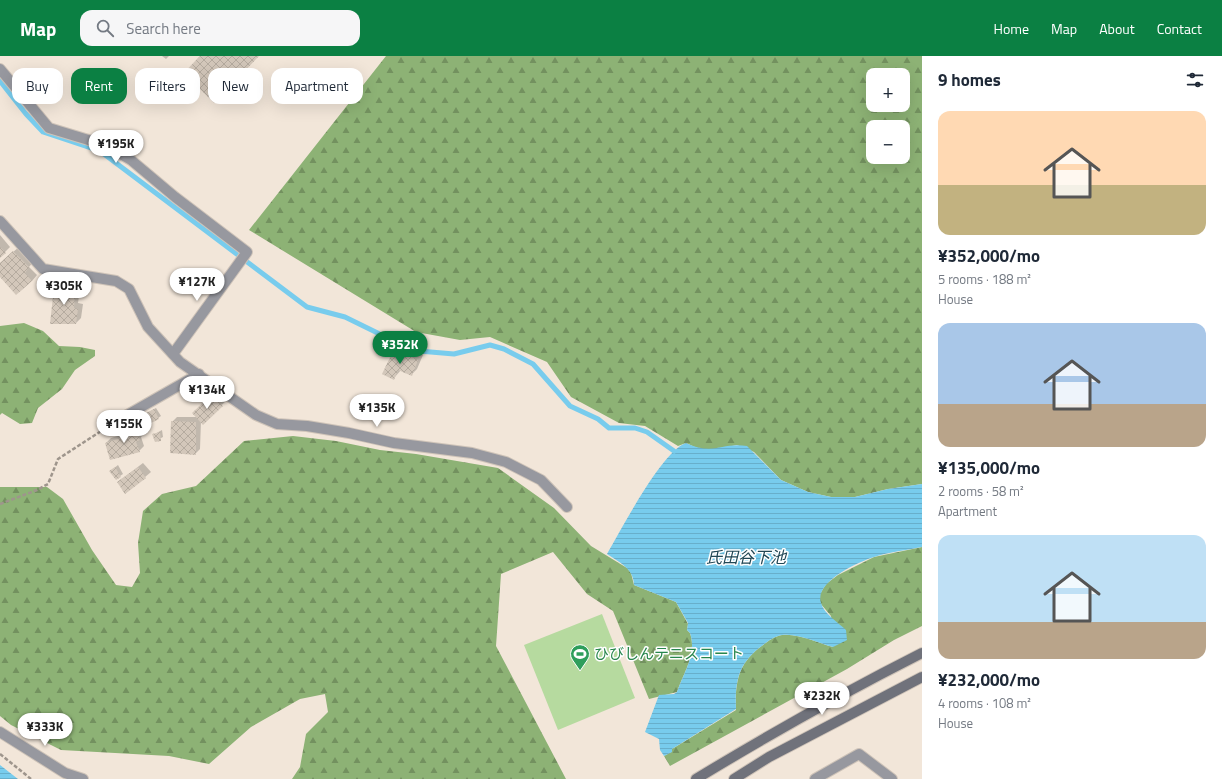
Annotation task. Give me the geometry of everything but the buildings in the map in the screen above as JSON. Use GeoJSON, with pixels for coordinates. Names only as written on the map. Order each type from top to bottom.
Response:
{"type":"FeatureCollection","features":[{"type":"Feature","properties":{"kind":"street"},"geometry":{"type":"LineString","coordinates":[[0,69],[49,128],[106,144],[131,160],[175,197],[247,252],[173,354]]}},
{"type":"Feature","properties":{"kind":"street"},"geometry":{"type":"LineString","coordinates":[[0,221],[43,270],[116,281],[129,289],[148,327],[180,362],[256,415],[277,424],[307,426],[394,443],[472,453],[506,462],[541,480],[567,507]]}},
{"type":"Feature","properties":{"kind":"street"},"geometry":{"type":"LineString","coordinates":[[122,418],[199,374]]}},
{"type":"Feature","properties":{"kind":"street"},"geometry":{"type":"LineString","coordinates":[[696,779],[749,747],[864,682],[922,653]]}},
{"type":"Feature","properties":{"kind":"street"},"geometry":{"type":"LineString","coordinates":[[734,779],[769,757],[922,676]]}},
{"type":"Feature","properties":{"kind":"street"},"geometry":{"type":"LineString","coordinates":[[0,732],[65,773],[82,779]]}},
{"type":"Feature","properties":{"kind":"street"},"geometry":{"type":"LineString","coordinates":[[815,779],[858,754],[892,779]]}},
{"type":"Feature","properties":{"kind":"path"},"geometry":{"type":"LineString","coordinates":[[0,504],[37,490],[48,484],[58,459],[122,418]]}},
{"type":"Feature","properties":{"kind":"path"},"geometry":{"type":"LineString","coordinates":[[0,754],[31,779]]}},
{"type":"Feature","properties":{"kind":"green space"},"geometry":{"type":"Polygon","coordinates":[[[386,56],[922,56],[922,484],[888,489],[855,497],[831,497],[808,492],[781,480],[754,452],[737,445],[712,450],[699,449],[686,443],[678,446],[645,426],[619,423],[571,397],[547,362],[490,337],[460,340],[416,332],[249,230],[348,104],[363,104],[363,85],[386,56]]]}},
{"type":"Feature","properties":{"kind":"green space"},"geometry":{"type":"Polygon","coordinates":[[[24,323],[43,331],[59,346],[80,347],[95,350],[95,356],[75,370],[62,389],[38,408],[32,423],[20,424],[2,413],[0,415],[0,326],[24,323]]]}},
{"type":"Feature","properties":{"kind":"green space"},"geometry":{"type":"Polygon","coordinates":[[[293,436],[336,441],[380,450],[416,454],[498,468],[554,508],[591,546],[627,568],[631,573],[634,585],[676,602],[688,624],[687,630],[690,633],[692,641],[689,663],[677,692],[649,699],[613,611],[587,594],[553,552],[501,574],[496,646],[566,779],[292,779],[300,767],[306,734],[328,712],[325,694],[300,699],[251,727],[209,764],[169,756],[61,750],[11,725],[0,716],[0,487],[47,487],[63,499],[92,550],[116,585],[132,587],[140,573],[138,543],[143,511],[162,494],[196,486],[244,441],[293,436]]]}},
{"type":"Feature","properties":{"kind":"green space"},"geometry":{"type":"Polygon","coordinates":[[[922,547],[922,626],[894,640],[847,669],[670,766],[664,756],[671,752],[672,749],[736,710],[736,690],[743,666],[755,652],[767,642],[777,636],[795,635],[833,647],[831,616],[820,603],[820,594],[826,584],[838,575],[874,557],[922,547]]]}},
{"type":"Feature","properties":{"kind":"green space","name":"ひびしんテニスコート"},"geometry":{"type":"Polygon","coordinates":[[[602,614],[635,698],[558,730],[524,645],[602,614]]]}},
{"type":"Feature","properties":{"kind":"water","name":"氏田谷下池"},"geometry":{"type":"Polygon","coordinates":[[[686,443],[696,447],[711,449],[738,445],[747,446],[781,480],[808,492],[831,497],[855,497],[888,489],[922,484],[922,547],[874,557],[848,568],[830,581],[824,588],[821,595],[821,603],[828,615],[846,630],[847,640],[833,647],[795,635],[782,635],[769,640],[748,659],[743,666],[736,690],[736,709],[672,749],[672,752],[664,756],[660,750],[659,739],[645,732],[659,695],[674,694],[677,692],[689,663],[692,641],[690,633],[687,630],[688,623],[676,602],[634,585],[629,570],[607,554],[654,475],[676,449],[686,443]]]}},
{"type":"Feature","properties":{"kind":"water"},"geometry":{"type":"Polygon","coordinates":[[[0,765],[18,779],[0,779],[0,765]]]}},
{"type":"Feature","properties":{"kind":"waterway"},"geometry":{"type":"LineString","coordinates":[[0,81],[26,114],[43,132],[100,151],[307,307],[345,317],[398,343],[419,351],[454,354],[490,345],[504,349],[533,364],[570,406],[598,419],[609,428],[635,428],[647,432],[674,451]]}},
{"type":"Feature","properties":{"kind":"place","name":"ひびしんテニスコート"},"geometry":{"type":"Point","coordinates":[580,671]}}]}
